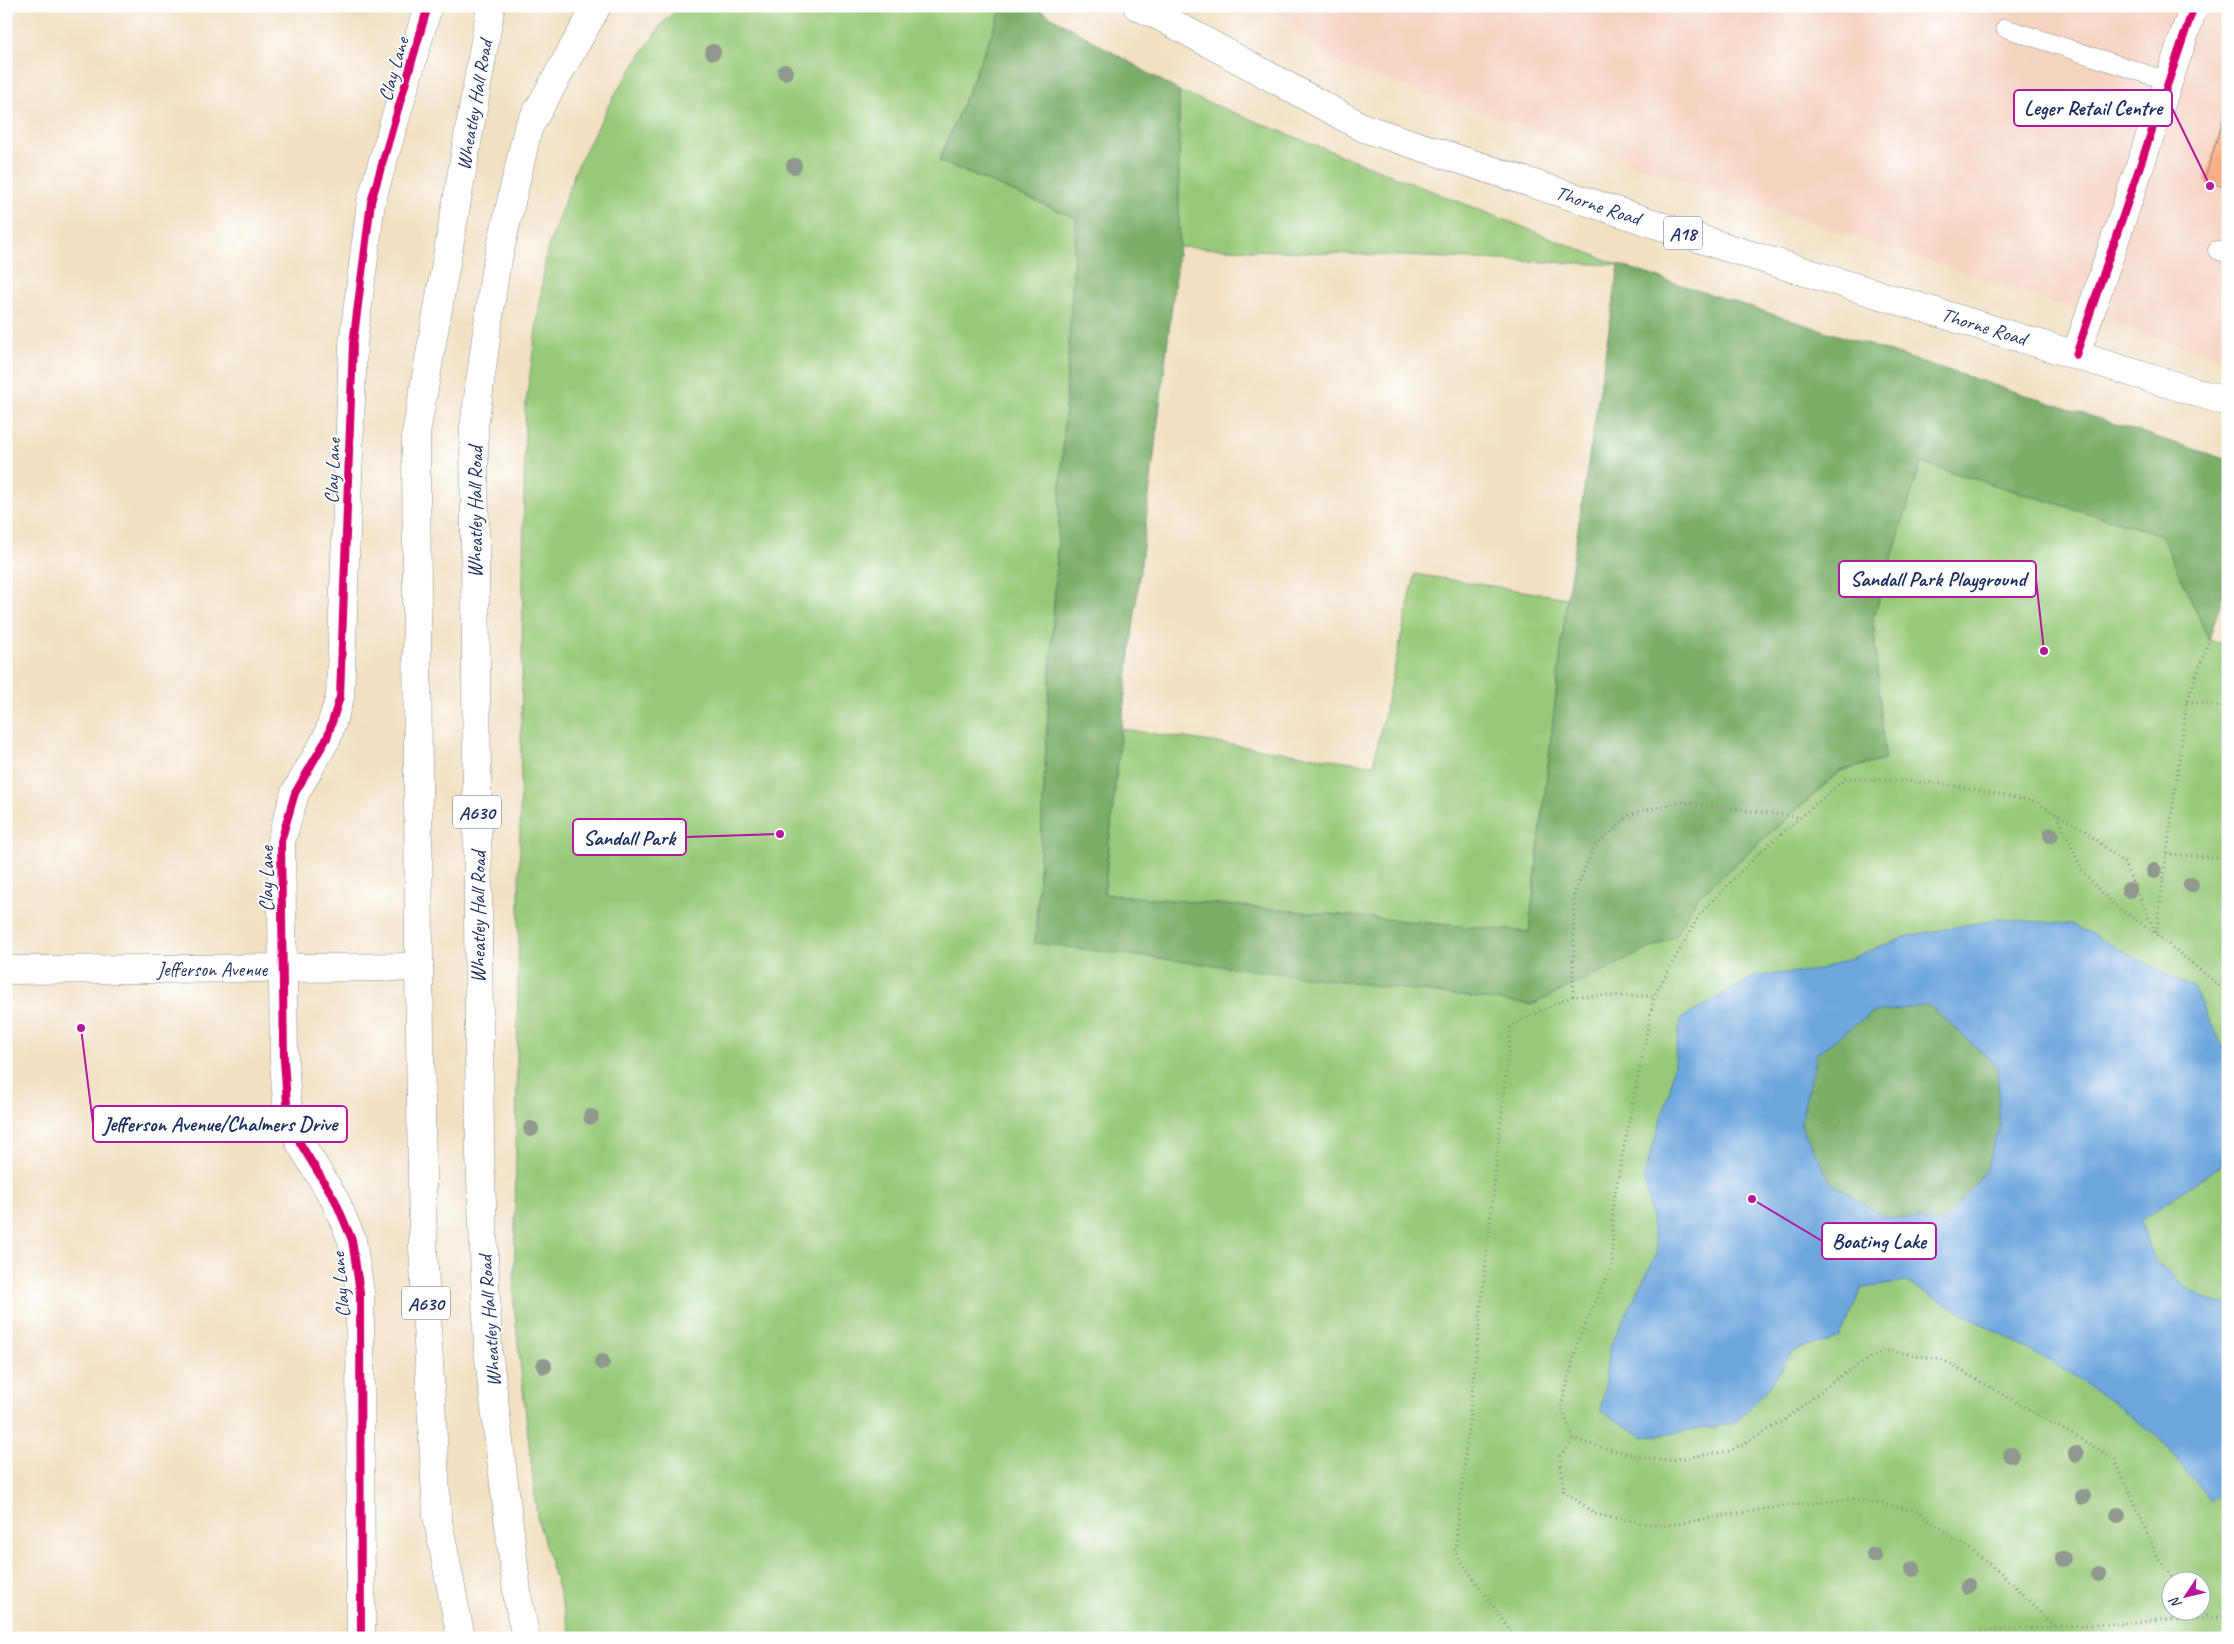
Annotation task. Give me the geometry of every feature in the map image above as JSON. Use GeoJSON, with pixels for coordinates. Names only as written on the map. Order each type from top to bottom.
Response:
{"type":"FeatureCollection","features":[{"type":"Feature","properties":{"kind":"main road","name":"Clay Lane"},"geometry":{"type":"LineString","coordinates":[[361,1638],[360,1292],[352,1240],[335,1200],[300,1144],[287,1103],[282,969],[281,841],[295,793],[327,738],[340,697],[353,344],[371,202],[426,13],[425,6]]}},
{"type":"Feature","properties":{"kind":"main road","name":"Wheatley Hall Road"},"geometry":{"type":"LineString","coordinates":[[461,1638],[437,1516],[423,1247],[419,967],[416,434],[491,6]]}},
{"type":"Feature","properties":{"kind":"main road","name":"Wheatley Hall Road"},"geometry":{"type":"LineString","coordinates":[[526,1638],[518,1600],[488,1341],[480,1155],[474,427],[495,272],[528,128],[597,6]]}},
{"type":"Feature","properties":{"kind":"main road"},"geometry":{"type":"LineString","coordinates":[[2076,354],[2194,6]]}},
{"type":"Feature","properties":{"kind":"main road","name":"Thorne Road"},"geometry":{"type":"LineString","coordinates":[[1148,9],[1364,128],[1725,247],[2228,402]]}},
{"type":"Feature","properties":{"kind":"main road","name":"Jefferson Avenue"},"geometry":{"type":"LineString","coordinates":[[6,970],[419,967]]}},
{"type":"Feature","properties":{"kind":"lane"},"geometry":{"type":"LineString","coordinates":[[2005,28],[2168,81]]}},
{"type":"Feature","properties":{"kind":"path"},"geometry":{"type":"LineString","coordinates":[[2156,934],[2187,701],[2209,640]]}},
{"type":"Feature","properties":{"kind":"path"},"geometry":{"type":"LineString","coordinates":[[2187,701],[2228,708]]}},
{"type":"Feature","properties":{"kind":"path"},"geometry":{"type":"LineString","coordinates":[[1574,1439],[1561,1407],[1579,1338],[1612,1265],[1612,1203],[1654,996],[1700,914],[1760,852],[1846,778],[1940,783],[2036,802],[2084,830],[2124,863],[2156,934]]}},
{"type":"Feature","properties":{"kind":"path"},"geometry":{"type":"LineString","coordinates":[[1573,996],[1574,894],[1594,847],[1631,814],[1679,802],[1801,817]]}},
{"type":"Feature","properties":{"kind":"path"},"geometry":{"type":"LineString","coordinates":[[2057,814],[2083,872],[2114,905],[2156,934],[2228,993]]}},
{"type":"Feature","properties":{"kind":"path"},"geometry":{"type":"LineString","coordinates":[[2166,854],[2228,858]]}},
{"type":"Feature","properties":{"kind":"path"},"geometry":{"type":"LineString","coordinates":[[1519,1638],[1514,1636],[1456,1552],[1511,1025],[1573,996],[1654,996]]}},
{"type":"Feature","properties":{"kind":"path"},"geometry":{"type":"LineString","coordinates":[[1574,1439],[1662,1461],[1730,1451],[1782,1422],[1843,1374],[1884,1350],[1941,1358],[2115,1459],[2159,1560],[2169,1572]]}},
{"type":"Feature","properties":{"kind":"path"},"geometry":{"type":"LineString","coordinates":[[1574,1439],[1560,1456],[1564,1492],[1598,1516],[1663,1526],[1782,1506],[1853,1499],[1918,1511],[2001,1573],[2055,1626]]}},
{"type":"Feature","properties":{"kind":"path"},"geometry":{"type":"LineString","coordinates":[[2212,1618],[2228,1620]]}},
{"type":"Feature","properties":{"kind":"path"},"geometry":{"type":"LineString","coordinates":[[1861,1638],[2162,1620]]}},
{"type":"Feature","properties":{"kind":"shaded area"},"geometry":{"type":"Polygon","coordinates":[[[1268,6],[2228,6],[2228,361],[1342,66],[1268,6]]]}},
{"type":"Feature","properties":{"kind":"green space"},"geometry":{"type":"Polygon","coordinates":[[[681,6],[1003,6],[939,161],[1076,218],[1035,943],[1674,937],[1697,898],[1841,771],[1885,760],[1873,619],[1921,463],[2162,535],[2209,640],[2228,644],[2228,1638],[572,1638],[537,1517],[514,1307],[525,410],[547,250],[576,169],[613,97],[661,25],[681,6]]]}},
{"type":"Feature","properties":{"kind":"green space"},"geometry":{"type":"Polygon","coordinates":[[[1003,6],[1033,6],[1179,91],[1179,247],[1121,729],[1104,894],[1529,932],[1567,598],[1619,265],[2228,460],[2228,578],[2209,640],[2161,535],[1921,463],[1873,619],[1885,760],[1840,771],[1697,898],[1674,937],[1532,1005],[1035,943],[1076,218],[939,161],[1003,6]]]}},
{"type":"Feature","properties":{"kind":"green space"},"geometry":{"type":"Polygon","coordinates":[[[1179,91],[1619,265],[1179,247],[1179,91]]]}},
{"type":"Feature","properties":{"kind":"green space"},"geometry":{"type":"Polygon","coordinates":[[[1415,574],[1567,598],[1529,932],[1104,894],[1121,729],[1373,765],[1415,574]]]}},
{"type":"Feature","properties":{"kind":"green space"},"geometry":{"type":"Polygon","coordinates":[[[1929,1005],[1997,1065],[2000,1124],[1985,1172],[1944,1223],[1882,1216],[1831,1182],[1800,1124],[1816,1054],[1871,1013],[1929,1005]]]}},
{"type":"Feature","properties":{"kind":"water"},"geometry":{"type":"Polygon","coordinates":[[[1997,919],[2071,924],[2193,988],[2228,1056],[2228,1160],[2140,1221],[2156,1263],[2206,1301],[2228,1305],[2228,1485],[2211,1501],[2159,1437],[2069,1372],[1906,1282],[1862,1288],[1840,1337],[1794,1351],[1765,1392],[1734,1424],[1644,1437],[1601,1411],[1609,1348],[1657,1253],[1644,1176],[1670,1089],[1681,1019],[1755,976],[1820,970],[1908,936],[1997,919]],[[1929,1005],[1871,1013],[1816,1054],[1800,1124],[1831,1182],[1882,1216],[1943,1223],[1985,1172],[2000,1124],[1997,1066],[1929,1005]]]}},
{"type":"Feature","properties":{"kind":"building"},"geometry":{"type":"Polygon","coordinates":[[[2228,107],[2228,188],[2204,181],[2228,107]]]}},
{"type":"Feature","properties":{"kind":"cycle path"},"geometry":{"type":"LineString","coordinates":[[361,1638],[360,1292],[352,1240],[335,1200],[300,1143],[287,1103],[284,1060],[281,841],[295,793],[327,738],[340,697],[353,344],[371,202],[426,13],[425,6]]}},
{"type":"Feature","properties":{"kind":"cycle path"},"geometry":{"type":"LineString","coordinates":[[2076,355],[2194,6]]}},
{"type":"Feature","properties":{"kind":"place","name":"Leger Retail Centre"},"geometry":{"type":"Point","coordinates":[2210,186]}},
{"type":"Feature","properties":{"kind":"place","name":"Sandall Park Playground"},"geometry":{"type":"Point","coordinates":[2044,651]}},
{"type":"Feature","properties":{"kind":"place","name":"Sandall Park"},"geometry":{"type":"Point","coordinates":[780,834]}},
{"type":"Feature","properties":{"kind":"place","name":"Jefferson Avenue/Chalmers Drive"},"geometry":{"type":"Point","coordinates":[81,1028]}},
{"type":"Feature","properties":{"kind":"place","name":"Boating Lake"},"geometry":{"type":"Point","coordinates":[1752,1199]}}]}
